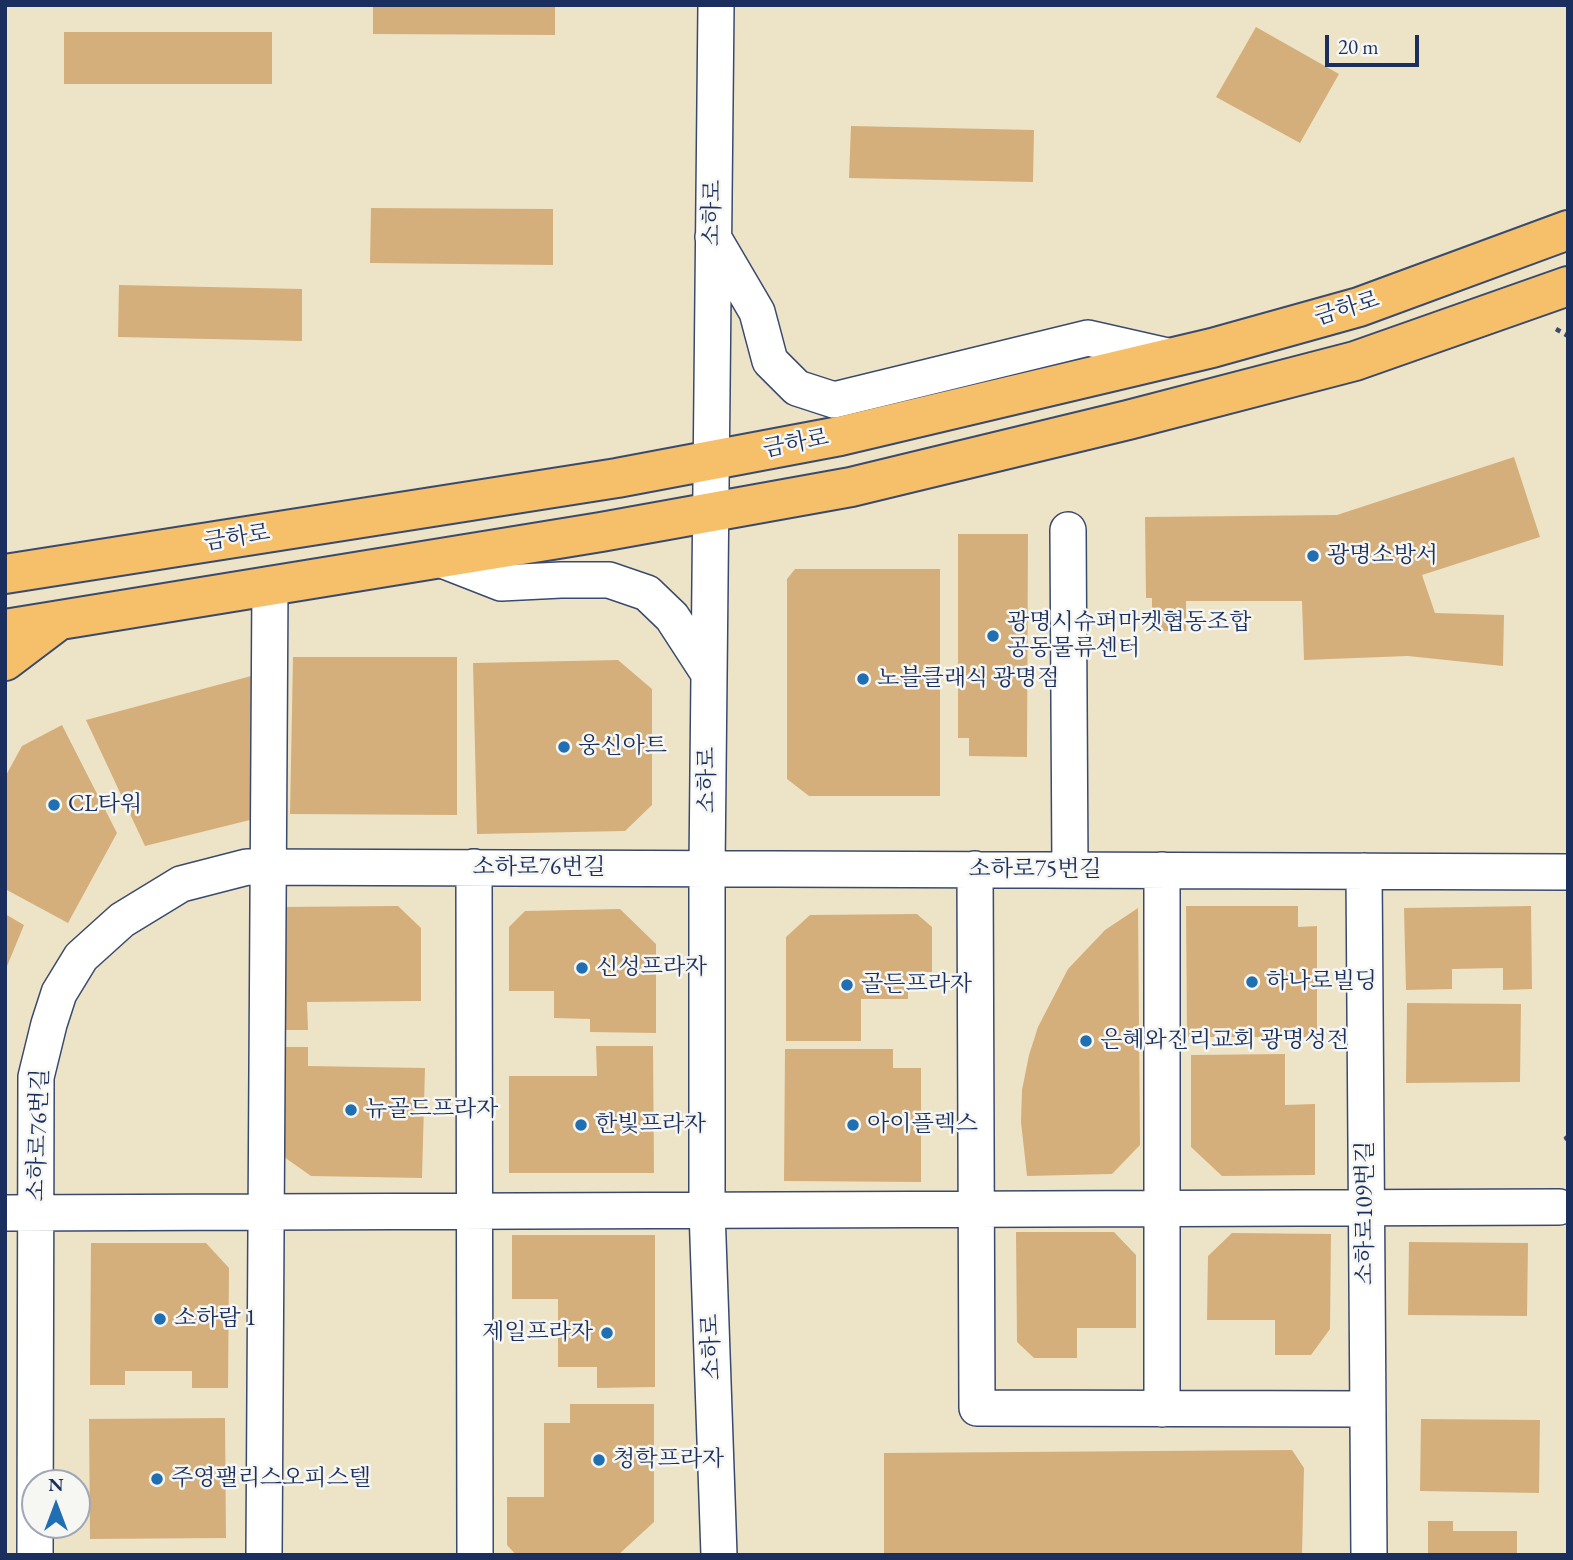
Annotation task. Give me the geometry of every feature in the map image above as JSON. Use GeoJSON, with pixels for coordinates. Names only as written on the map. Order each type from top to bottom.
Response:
{"type":"FeatureCollection","features":[{"type":"Feature","properties":{"kind":"main road","name":"금하로"},"geometry":{"type":"LineString","coordinates":[[5,574],[604,480],[840,436],[1212,348],[1359,307],[1568,230]]}},
{"type":"Feature","properties":{"kind":"main road"},"geometry":{"type":"LineString","coordinates":[[5,629],[851,487],[1141,417],[1355,360],[1568,286]]}},
{"type":"Feature","properties":{"kind":"main road"},"geometry":{"type":"LineString","coordinates":[[5,661],[59,620]]}},
{"type":"Feature","properties":{"kind":"street","name":"소하로"},"geometry":{"type":"LineString","coordinates":[[716,5],[710,460],[707,1210],[719,1555]]}},
{"type":"Feature","properties":{"kind":"street"},"geometry":{"type":"LineString","coordinates":[[713,237],[757,312],[771,360],[797,388],[834,400],[1088,338],[1172,357]]}},
{"type":"Feature","properties":{"kind":"street"},"geometry":{"type":"LineString","coordinates":[[1068,530],[1070,870]]}},
{"type":"Feature","properties":{"kind":"street"},"geometry":{"type":"LineString","coordinates":[[437,558],[501,583],[609,580],[647,593],[671,617],[709,674]]}},
{"type":"Feature","properties":{"kind":"street"},"geometry":{"type":"LineString","coordinates":[[264,1555],[270,585]]}},
{"type":"Feature","properties":{"kind":"street","name":"소하로76번길"},"geometry":{"type":"LineString","coordinates":[[34,1555],[21,1213],[36,1077],[59,993],[81,957],[122,920],[181,884],[247,867],[707,868]]}},
{"type":"Feature","properties":{"kind":"street"},"geometry":{"type":"LineString","coordinates":[[474,867],[475,1555]]}},
{"type":"Feature","properties":{"kind":"street","name":"소하로75번길"},"geometry":{"type":"LineString","coordinates":[[707,868],[1568,872]]}},
{"type":"Feature","properties":{"kind":"street"},"geometry":{"type":"LineString","coordinates":[[975,869],[977,1408],[1368,1409]]}},
{"type":"Feature","properties":{"kind":"street"},"geometry":{"type":"LineString","coordinates":[[1162,870],[1162,1409]]}},
{"type":"Feature","properties":{"kind":"street","name":"소하로109번길"},"geometry":{"type":"LineString","coordinates":[[1364,871],[1369,1555]]}},
{"type":"Feature","properties":{"kind":"street"},"geometry":{"type":"LineString","coordinates":[[21,1213],[1559,1207]]}},
{"type":"Feature","properties":{"kind":"path"},"geometry":{"type":"LineString","coordinates":[[1556,329],[1568,336]]}},
{"type":"Feature","properties":{"kind":"building"},"geometry":{"type":"Polygon","coordinates":[[[373,5],[555,5],[555,35],[373,34],[373,5]]]}},
{"type":"Feature","properties":{"kind":"building"},"geometry":{"type":"Polygon","coordinates":[[[1256,27],[1339,74],[1300,143],[1216,97],[1256,27]]]}},
{"type":"Feature","properties":{"kind":"building"},"geometry":{"type":"Polygon","coordinates":[[[64,32],[272,32],[272,84],[64,84],[64,32]]]}},
{"type":"Feature","properties":{"kind":"building"},"geometry":{"type":"Polygon","coordinates":[[[851,126],[1034,130],[1033,182],[849,178],[851,126]]]}},
{"type":"Feature","properties":{"kind":"building"},"geometry":{"type":"Polygon","coordinates":[[[371,208],[553,209],[553,265],[370,263],[371,208]]]}},
{"type":"Feature","properties":{"kind":"building"},"geometry":{"type":"Polygon","coordinates":[[[119,285],[302,289],[302,341],[118,337],[119,285]]]}},
{"type":"Feature","properties":{"kind":"building","name":"광명소방서"},"geometry":{"type":"Polygon","coordinates":[[[1514,457],[1540,537],[1422,575],[1435,613],[1504,615],[1503,666],[1408,656],[1304,660],[1302,601],[1186,601],[1186,631],[1152,631],[1152,598],[1146,598],[1145,517],[1337,515],[1514,457]]]}},
{"type":"Feature","properties":{"kind":"building","name":"광명시슈퍼마켓협동조합 공동물류센터"},"geometry":{"type":"Polygon","coordinates":[[[958,534],[1028,534],[1027,757],[969,756],[969,738],[958,738],[958,534]]]}},
{"type":"Feature","properties":{"kind":"building","name":"노블클래식 광명점"},"geometry":{"type":"Polygon","coordinates":[[[795,569],[940,569],[940,796],[809,796],[787,779],[787,579],[795,569]]]}},
{"type":"Feature","properties":{"kind":"building"},"geometry":{"type":"Polygon","coordinates":[[[293,657],[457,657],[457,815],[290,814],[293,657]]]}},
{"type":"Feature","properties":{"kind":"building","name":"웅신아트"},"geometry":{"type":"Polygon","coordinates":[[[618,660],[652,689],[652,805],[625,831],[477,834],[473,663],[618,660]]]}},
{"type":"Feature","properties":{"kind":"building"},"geometry":{"type":"Polygon","coordinates":[[[255,675],[250,820],[145,846],[86,720],[255,675]]]}},
{"type":"Feature","properties":{"kind":"building","name":"CL타워"},"geometry":{"type":"Polygon","coordinates":[[[62,725],[117,833],[68,923],[5,889],[5,777],[22,746],[62,725]]]}},
{"type":"Feature","properties":{"kind":"building"},"geometry":{"type":"Polygon","coordinates":[[[398,906],[421,928],[421,1001],[307,1002],[308,1030],[279,1030],[278,907],[398,906]]]}},
{"type":"Feature","properties":{"kind":"building","name":"하나로빌딩"},"geometry":{"type":"Polygon","coordinates":[[[1186,906],[1298,906],[1298,927],[1317,926],[1317,1037],[1187,1037],[1186,906]]]}},
{"type":"Feature","properties":{"kind":"building"},"geometry":{"type":"Polygon","coordinates":[[[1531,906],[1532,989],[1503,990],[1503,968],[1452,969],[1452,989],[1406,990],[1404,908],[1531,906]]]}},
{"type":"Feature","properties":{"kind":"building","name":"은혜와진리교회 광명성전"},"geometry":{"type":"Polygon","coordinates":[[[1138,908],[1140,1145],[1112,1174],[1027,1176],[1021,1122],[1022,1090],[1038,1027],[1068,969],[1105,930],[1138,908]]]}},
{"type":"Feature","properties":{"kind":"building","name":"신성프라자"},"geometry":{"type":"Polygon","coordinates":[[[620,909],[656,944],[656,1033],[590,1032],[590,1019],[554,1018],[554,991],[509,991],[509,927],[525,911],[620,909]]]}},
{"type":"Feature","properties":{"kind":"building"},"geometry":{"type":"Polygon","coordinates":[[[5,914],[24,925],[5,971],[5,914]]]}},
{"type":"Feature","properties":{"kind":"building","name":"골든프라자"},"geometry":{"type":"Polygon","coordinates":[[[917,914],[932,927],[932,972],[908,972],[908,999],[861,999],[861,1041],[786,1041],[786,937],[810,915],[917,914]]]}},
{"type":"Feature","properties":{"kind":"building"},"geometry":{"type":"Polygon","coordinates":[[[1407,1003],[1521,1004],[1520,1082],[1406,1083],[1407,1003]]]}},
{"type":"Feature","properties":{"kind":"building","name":"한빛프라자"},"geometry":{"type":"Polygon","coordinates":[[[596,1046],[653,1046],[654,1173],[509,1173],[509,1076],[597,1076],[596,1046]]]}},
{"type":"Feature","properties":{"kind":"building","name":"뉴골드프라자"},"geometry":{"type":"Polygon","coordinates":[[[280,1047],[308,1047],[308,1066],[425,1068],[422,1178],[311,1176],[277,1152],[280,1047]]]}},
{"type":"Feature","properties":{"kind":"building","name":"아이플렉스"},"geometry":{"type":"Polygon","coordinates":[[[785,1049],[893,1049],[893,1068],[921,1068],[921,1182],[784,1181],[785,1049]]]}},
{"type":"Feature","properties":{"kind":"building"},"geometry":{"type":"Polygon","coordinates":[[[1285,1054],[1285,1105],[1315,1104],[1315,1175],[1222,1176],[1191,1147],[1191,1055],[1285,1054]]]}},
{"type":"Feature","properties":{"kind":"building"},"geometry":{"type":"Polygon","coordinates":[[[1016,1232],[1114,1232],[1136,1255],[1136,1328],[1077,1328],[1077,1358],[1034,1358],[1017,1342],[1016,1232]]]}},
{"type":"Feature","properties":{"kind":"building"},"geometry":{"type":"Polygon","coordinates":[[[1232,1233],[1331,1234],[1330,1329],[1311,1355],[1275,1355],[1275,1320],[1207,1320],[1208,1256],[1232,1233]]]}},
{"type":"Feature","properties":{"kind":"building","name":"제일프라자"},"geometry":{"type":"Polygon","coordinates":[[[512,1235],[655,1235],[655,1387],[597,1388],[597,1367],[558,1367],[558,1299],[512,1299],[512,1235]]]}},
{"type":"Feature","properties":{"kind":"building"},"geometry":{"type":"Polygon","coordinates":[[[1409,1242],[1528,1243],[1527,1316],[1408,1315],[1409,1242]]]}},
{"type":"Feature","properties":{"kind":"building","name":"소하람 1"},"geometry":{"type":"Polygon","coordinates":[[[91,1243],[206,1243],[229,1268],[228,1388],[192,1388],[192,1371],[125,1371],[125,1385],[90,1385],[91,1243]]]}},
{"type":"Feature","properties":{"kind":"building","name":"청학프라자"},"geometry":{"type":"Polygon","coordinates":[[[570,1404],[654,1404],[654,1522],[618,1555],[516,1555],[507,1545],[507,1497],[544,1497],[544,1423],[570,1423],[570,1404]]]}},
{"type":"Feature","properties":{"kind":"building","name":"주영팰리스오피스텔"},"geometry":{"type":"Polygon","coordinates":[[[225,1418],[226,1538],[91,1539],[89,1419],[225,1418]]]}},
{"type":"Feature","properties":{"kind":"building"},"geometry":{"type":"Polygon","coordinates":[[[1421,1419],[1540,1420],[1539,1493],[1420,1491],[1421,1419]]]}},
{"type":"Feature","properties":{"kind":"building"},"geometry":{"type":"Polygon","coordinates":[[[1292,1450],[1304,1468],[1302,1555],[884,1555],[884,1453],[1292,1450]]]}},
{"type":"Feature","properties":{"kind":"building"},"geometry":{"type":"Polygon","coordinates":[[[1428,1521],[1453,1521],[1453,1531],[1517,1531],[1517,1555],[1428,1555],[1428,1521]]]}},
{"type":"Feature","properties":{"kind":"place","name":"광명소방서"},"geometry":{"type":"Point","coordinates":[1313,556]}},
{"type":"Feature","properties":{"kind":"place","name":"광명시슈퍼마켓협동조합 공동물류센터"},"geometry":{"type":"Point","coordinates":[993,636]}},
{"type":"Feature","properties":{"kind":"place","name":"노블클래식 광명점"},"geometry":{"type":"Point","coordinates":[863,679]}},
{"type":"Feature","properties":{"kind":"place","name":"웅신아트"},"geometry":{"type":"Point","coordinates":[564,747]}},
{"type":"Feature","properties":{"kind":"place","name":"CL타워"},"geometry":{"type":"Point","coordinates":[54,805]}},
{"type":"Feature","properties":{"kind":"place","name":"신성프라자"},"geometry":{"type":"Point","coordinates":[582,968]}},
{"type":"Feature","properties":{"kind":"place","name":"하나로빌딩"},"geometry":{"type":"Point","coordinates":[1252,982]}},
{"type":"Feature","properties":{"kind":"place","name":"골든프라자"},"geometry":{"type":"Point","coordinates":[847,985]}},
{"type":"Feature","properties":{"kind":"place","name":"은혜와진리교회 광명성전"},"geometry":{"type":"Point","coordinates":[1086,1041]}},
{"type":"Feature","properties":{"kind":"place","name":"뉴골드프라자"},"geometry":{"type":"Point","coordinates":[351,1110]}},
{"type":"Feature","properties":{"kind":"place","name":"한빛프라자"},"geometry":{"type":"Point","coordinates":[581,1125]}},
{"type":"Feature","properties":{"kind":"place","name":"아이플렉스"},"geometry":{"type":"Point","coordinates":[853,1125]}},
{"type":"Feature","properties":{"kind":"place","name":"소하람 1"},"geometry":{"type":"Point","coordinates":[160,1319]}},
{"type":"Feature","properties":{"kind":"place","name":"제일프라자"},"geometry":{"type":"Point","coordinates":[607,1333]}},
{"type":"Feature","properties":{"kind":"place","name":"청학프라자"},"geometry":{"type":"Point","coordinates":[599,1460]}},
{"type":"Feature","properties":{"kind":"place","name":"주영팰리스오피스텔"},"geometry":{"type":"Point","coordinates":[157,1479]}}]}
